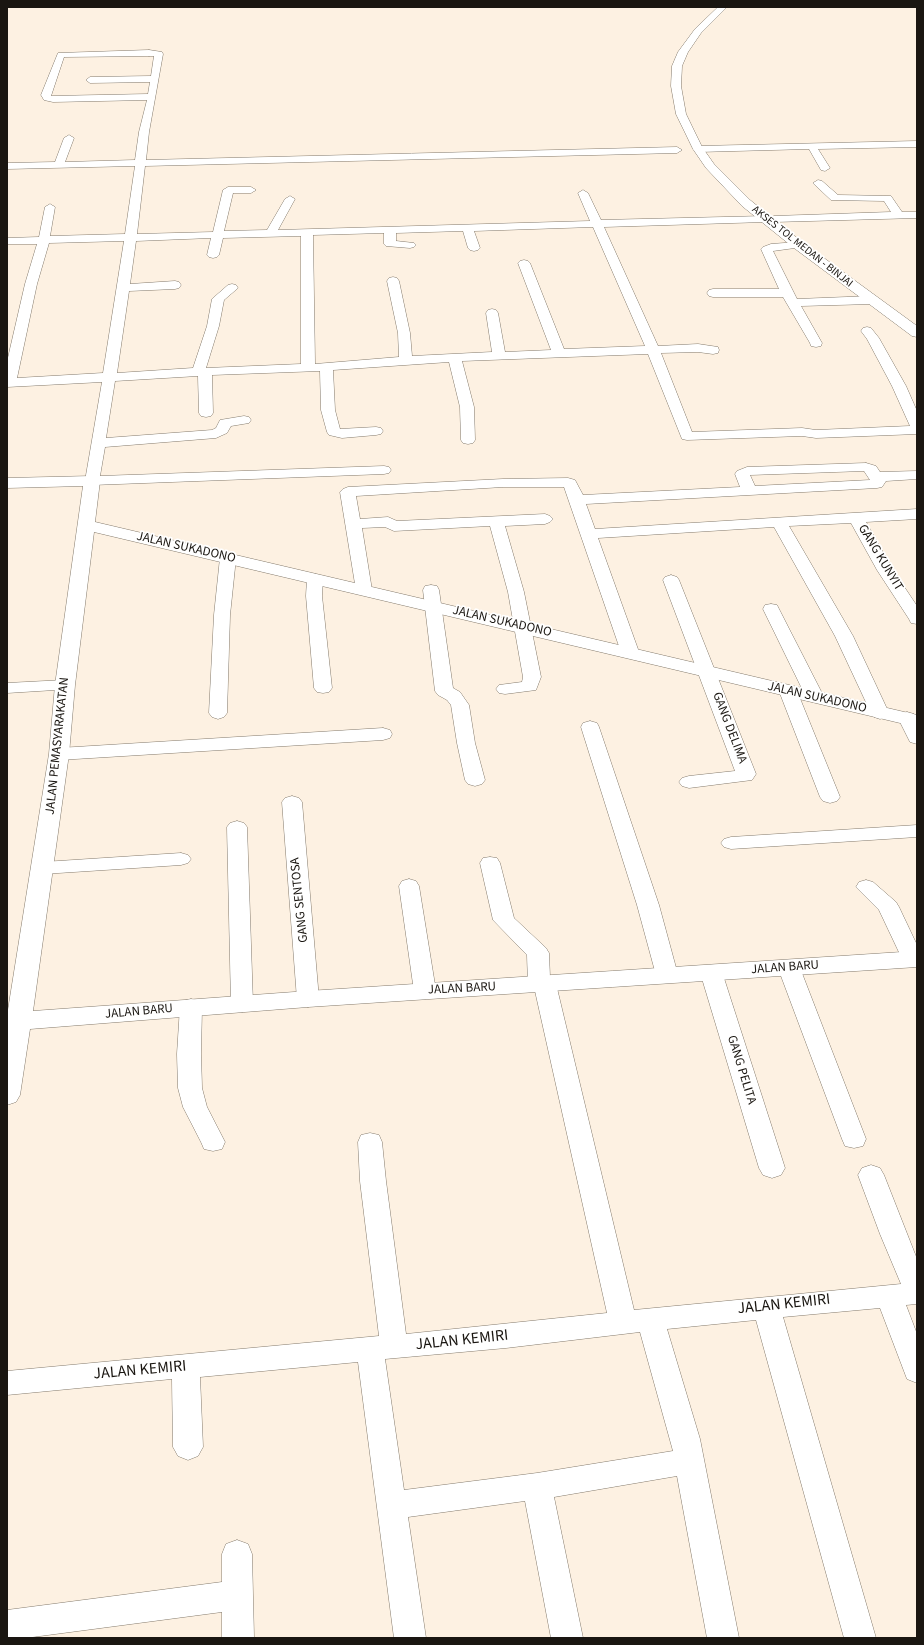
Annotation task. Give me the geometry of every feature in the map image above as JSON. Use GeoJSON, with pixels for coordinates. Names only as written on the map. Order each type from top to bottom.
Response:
{"type":"FeatureCollection","features":[{"type":"Feature","properties":{"kind":"main road"},"geometry":{"type":"LineString","coordinates":[[703,149],[688,130],[681,114],[676,90],[677,66],[683,52],[698,31],[723,7]]}},
{"type":"Feature","properties":{"kind":"main road"},"geometry":{"type":"LineString","coordinates":[[703,149],[690,113],[684,82],[692,53],[697,43],[721,15],[732,7]]}},
{"type":"Feature","properties":{"kind":"main road","name":"AKSES TOL MEDAN - BINJAI"},"geometry":{"type":"LineString","coordinates":[[703,149],[710,166],[798,245],[917,324]]}},
{"type":"Feature","properties":{"kind":"main road","name":"AKSES TOL MEDAN - BINJAI"},"geometry":{"type":"LineString","coordinates":[[770,219],[838,271],[872,300],[917,332]]}},
{"type":"Feature","properties":{"kind":"main road"},"geometry":{"type":"LineString","coordinates":[[7,483],[92,481]]}},
{"type":"Feature","properties":{"kind":"main road","name":"JALAN PEMASYARAKATAN"},"geometry":{"type":"LineString","coordinates":[[7,1095],[13,1022],[43,868],[59,754],[65,685],[92,481]]}},
{"type":"Feature","properties":{"kind":"main road","name":"JALAN SUKADONO"},"geometry":{"type":"LineString","coordinates":[[87,525],[364,590],[432,598],[523,627],[880,713],[912,719]]}},
{"type":"Feature","properties":{"kind":"main road","name":"JALAN BARU"},"geometry":{"type":"LineString","coordinates":[[13,1022],[191,1007],[710,972],[915,960]]}},
{"type":"Feature","properties":{"kind":"street"},"geometry":{"type":"LineString","coordinates":[[151,97],[53,99],[47,98],[46,95],[61,55],[159,54],[151,97],[144,132],[124,288],[92,481],[384,470]]}},
{"type":"Feature","properties":{"kind":"street"},"geometry":{"type":"LineString","coordinates":[[90,80],[154,79]]}},
{"type":"Feature","properties":{"kind":"street"},"geometry":{"type":"LineString","coordinates":[[59,165],[68,138]]}},
{"type":"Feature","properties":{"kind":"street"},"geometry":{"type":"LineString","coordinates":[[703,149],[917,144]]}},
{"type":"Feature","properties":{"kind":"street"},"geometry":{"type":"LineString","coordinates":[[812,146],[825,168]]}},
{"type":"Feature","properties":{"kind":"street"},"geometry":{"type":"LineString","coordinates":[[7,166],[677,150]]}},
{"type":"Feature","properties":{"kind":"street"},"geometry":{"type":"LineString","coordinates":[[213,255],[231,177]]}},
{"type":"Feature","properties":{"kind":"street"},"geometry":{"type":"LineString","coordinates":[[818,183],[835,198],[887,198],[898,215]]}},
{"type":"Feature","properties":{"kind":"street"},"geometry":{"type":"LineString","coordinates":[[228,190],[251,190]]}},
{"type":"Feature","properties":{"kind":"street"},"geometry":{"type":"LineString","coordinates":[[583,193],[595,224],[654,350],[688,436],[802,432],[816,434],[917,430]]}},
{"type":"Feature","properties":{"kind":"street"},"geometry":{"type":"LineString","coordinates":[[271,233],[290,199]]}},
{"type":"Feature","properties":{"kind":"street"},"geometry":{"type":"LineString","coordinates":[[50,207],[44,240],[31,284],[8,383],[202,372],[326,367],[406,360],[698,348],[712,350]]}},
{"type":"Feature","properties":{"kind":"street"},"geometry":{"type":"LineString","coordinates":[[7,240],[917,215]]}},
{"type":"Feature","properties":{"kind":"street"},"geometry":{"type":"LineString","coordinates":[[467,227],[474,248]]}},
{"type":"Feature","properties":{"kind":"street"},"geometry":{"type":"LineString","coordinates":[[390,230],[390,244],[410,245]]}},
{"type":"Feature","properties":{"kind":"street"},"geometry":{"type":"LineString","coordinates":[[307,232],[308,368]]}},
{"type":"Feature","properties":{"kind":"street"},"geometry":{"type":"LineString","coordinates":[[798,245],[767,249],[790,298],[816,343]]}},
{"type":"Feature","properties":{"kind":"street"},"geometry":{"type":"LineString","coordinates":[[524,263],[559,354]]}},
{"type":"Feature","properties":{"kind":"street"},"geometry":{"type":"LineString","coordinates":[[393,281],[404,333],[406,360]]}},
{"type":"Feature","properties":{"kind":"street"},"geometry":{"type":"LineString","coordinates":[[124,288],[175,285]]}},
{"type":"Feature","properties":{"kind":"street"},"geometry":{"type":"LineString","coordinates":[[206,413],[202,372],[218,299],[232,288]]}},
{"type":"Feature","properties":{"kind":"street"},"geometry":{"type":"LineString","coordinates":[[713,294],[872,300]]}},
{"type":"Feature","properties":{"kind":"street"},"geometry":{"type":"LineString","coordinates":[[492,313],[499,356]]}},
{"type":"Feature","properties":{"kind":"street"},"geometry":{"type":"LineString","coordinates":[[867,331],[873,338],[899,386],[917,426]]}},
{"type":"Feature","properties":{"kind":"street"},"geometry":{"type":"LineString","coordinates":[[455,358],[467,407],[468,440]]}},
{"type":"Feature","properties":{"kind":"street"},"geometry":{"type":"LineString","coordinates":[[326,367],[328,410],[334,432],[342,434],[376,431]]}},
{"type":"Feature","properties":{"kind":"street"},"geometry":{"type":"LineString","coordinates":[[99,444],[216,434],[222,430],[225,423],[244,420]]}},
{"type":"Feature","properties":{"kind":"street"},"geometry":{"type":"LineString","coordinates":[[578,500],[877,484],[879,482],[876,477],[917,475]]}},
{"type":"Feature","properties":{"kind":"street"},"geometry":{"type":"LineString","coordinates":[[364,590],[348,492],[480,484],[568,482],[578,500],[630,652]]}},
{"type":"Feature","properties":{"kind":"street"},"geometry":{"type":"LineString","coordinates":[[589,534],[917,514]]}},
{"type":"Feature","properties":{"kind":"street","name":"GANG KUNYIT"},"geometry":{"type":"LineString","coordinates":[[856,518],[885,570],[917,619]]}},
{"type":"Feature","properties":{"kind":"street"},"geometry":{"type":"LineString","coordinates":[[354,524],[388,522],[394,526],[545,519]]}},
{"type":"Feature","properties":{"kind":"street"},"geometry":{"type":"LineString","coordinates":[[496,521],[516,592],[532,677],[531,685],[526,688],[505,689]]}},
{"type":"Feature","properties":{"kind":"street"},"geometry":{"type":"LineString","coordinates":[[779,522],[844,636],[880,713]]}},
{"type":"Feature","properties":{"kind":"street"},"geometry":{"type":"LineString","coordinates":[[218,712],[222,615],[228,558]]}},
{"type":"Feature","properties":{"kind":"street"},"geometry":{"type":"LineString","coordinates":[[316,579],[314,596],[323,688]]}},
{"type":"Feature","properties":{"kind":"street"},"geometry":{"type":"LineString","coordinates":[[671,580],[680,607],[707,671]]}},
{"type":"Feature","properties":{"kind":"street"},"geometry":{"type":"LineString","coordinates":[[432,598],[444,692],[454,696],[460,705],[466,744],[475,780]]}},
{"type":"Feature","properties":{"kind":"street"},"geometry":{"type":"LineString","coordinates":[[771,609],[815,697]]}},
{"type":"Feature","properties":{"kind":"street","name":"GANG DELIMA"},"geometry":{"type":"LineString","coordinates":[[689,782],[746,775],[707,671]]}},
{"type":"Feature","properties":{"kind":"street"},"geometry":{"type":"LineString","coordinates":[[7,688],[65,685]]}},
{"type":"Feature","properties":{"kind":"street"},"geometry":{"type":"LineString","coordinates":[[788,691],[830,797]]}},
{"type":"Feature","properties":{"kind":"street"},"geometry":{"type":"LineString","coordinates":[[912,719],[917,738]]}},
{"type":"Feature","properties":{"kind":"street"},"geometry":{"type":"LineString","coordinates":[[590,727],[648,905],[667,975]]}},
{"type":"Feature","properties":{"kind":"street"},"geometry":{"type":"LineString","coordinates":[[59,754],[383,734]]}},
{"type":"Feature","properties":{"kind":"street","name":"GANG SENTOSA"},"geometry":{"type":"LineString","coordinates":[[292,802],[308,999]]}},
{"type":"Feature","properties":{"kind":"street"},"geometry":{"type":"LineString","coordinates":[[237,828],[242,1004]]}},
{"type":"Feature","properties":{"kind":"street"},"geometry":{"type":"LineString","coordinates":[[731,843],[917,831]]}},
{"type":"Feature","properties":{"kind":"street"},"geometry":{"type":"LineString","coordinates":[[43,868],[182,859]]}},
{"type":"Feature","properties":{"kind":"street"},"geometry":{"type":"LineString","coordinates":[[490,863],[504,920],[538,953],[542,984],[623,1322]]}},
{"type":"Feature","properties":{"kind":"street"},"geometry":{"type":"LineString","coordinates":[[409,886],[425,991]]}},
{"type":"Feature","properties":{"kind":"street"},"geometry":{"type":"LineString","coordinates":[[866,887],[888,907],[915,960]]}},
{"type":"Feature","properties":{"kind":"street"},"geometry":{"type":"LineString","coordinates":[[789,968],[854,1138]]}},
{"type":"Feature","properties":{"kind":"street","name":"GANG PELITA"},"geometry":{"type":"LineString","coordinates":[[710,972],[772,1168]]}},
{"type":"Feature","properties":{"kind":"street"},"geometry":{"type":"LineString","coordinates":[[191,1007],[188,1054],[190,1088],[195,1107],[213,1142]]}},
{"type":"Feature","properties":{"kind":"street"},"geometry":{"type":"LineString","coordinates":[[370,1142],[392,1504],[410,1638]]}},
{"type":"Feature","properties":{"kind":"street"},"geometry":{"type":"LineString","coordinates":[[871,1175],[893,1234],[917,1289]]}},
{"type":"Feature","properties":{"kind":"street","name":"JALAN KEMIRI"},"geometry":{"type":"LineString","coordinates":[[7,1383],[382,1349],[650,1319],[917,1292]]}},
{"type":"Feature","properties":{"kind":"street"},"geometry":{"type":"LineString","coordinates":[[889,1295],[917,1371]]}},
{"type":"Feature","properties":{"kind":"street"},"geometry":{"type":"LineString","coordinates":[[766,1307],[860,1638]]}},
{"type":"Feature","properties":{"kind":"street"},"geometry":{"type":"LineString","coordinates":[[650,1319],[685,1439],[723,1638]]}},
{"type":"Feature","properties":{"kind":"street"},"geometry":{"type":"LineString","coordinates":[[186,1367],[188,1447]]}},
{"type":"Feature","properties":{"kind":"street"},"geometry":{"type":"LineString","coordinates":[[392,1504],[537,1486],[689,1461]]}},
{"type":"Feature","properties":{"kind":"street"},"geometry":{"type":"LineString","coordinates":[[537,1486],[567,1638]]}},
{"type":"Feature","properties":{"kind":"street"},"geometry":{"type":"LineString","coordinates":[[237,1554],[238,1638]]}},
{"type":"Feature","properties":{"kind":"street"},"geometry":{"type":"LineString","coordinates":[[7,1625],[237,1595]]}}]}
